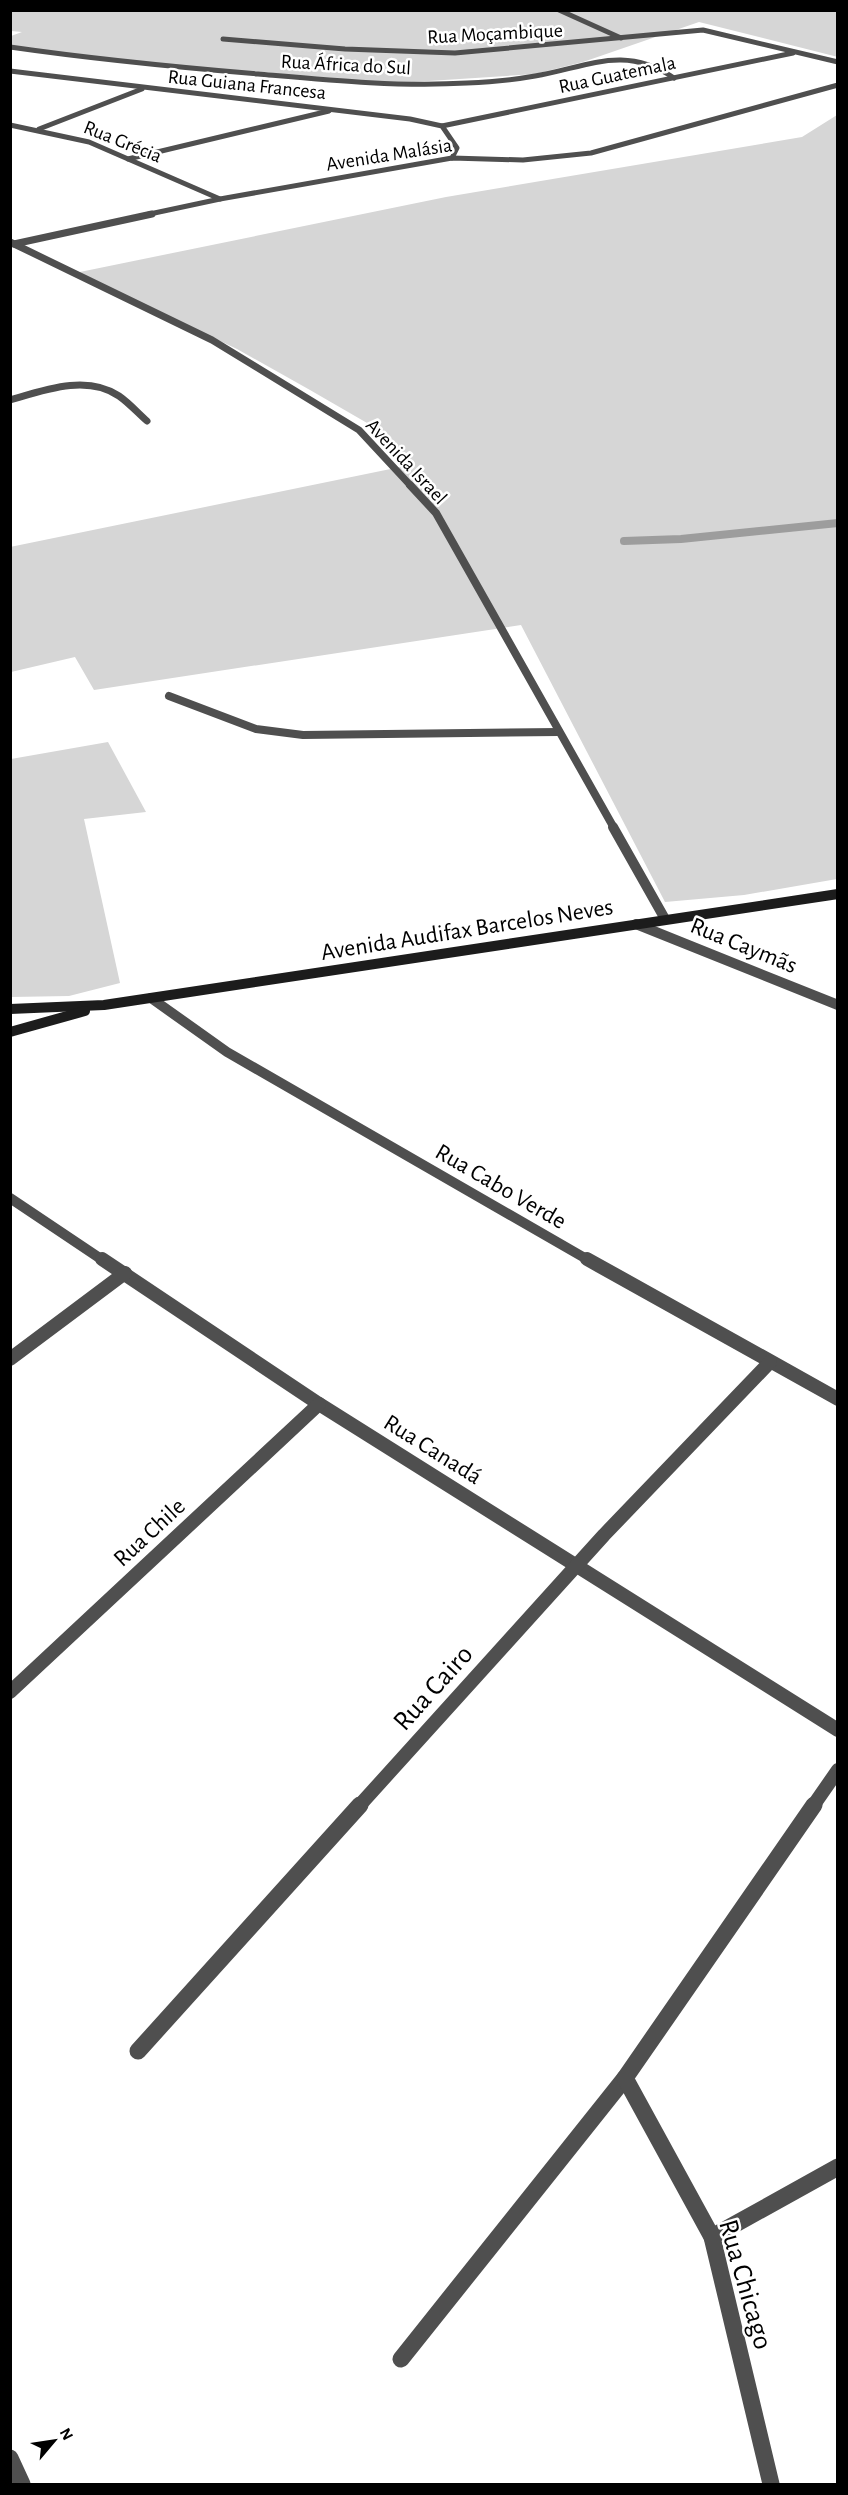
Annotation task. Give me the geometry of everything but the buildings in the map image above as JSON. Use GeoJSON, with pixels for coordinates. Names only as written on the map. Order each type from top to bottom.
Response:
{"type":"FeatureCollection","features":[{"type":"Feature","properties":{"kind":"main road","name":"Avenida Audifax Barcelos Neves"},"geometry":{"type":"LineString","coordinates":[[10,1009],[104,1005],[151,999],[837,894]]}},
{"type":"Feature","properties":{"kind":"main road","name":"Avenida Audifax Barcelos Neves"},"geometry":{"type":"LineString","coordinates":[[10,1032],[104,1005]]}},
{"type":"Feature","properties":{"kind":"street"},"geometry":{"type":"LineString","coordinates":[[559,10],[622,38]]}},
{"type":"Feature","properties":{"kind":"street","name":"Rua Moçambique"},"geometry":{"type":"LineString","coordinates":[[223,39],[426,53],[508,50],[703,30],[799,51],[837,62]]}},
{"type":"Feature","properties":{"kind":"street","name":"Rua África do Sul"},"geometry":{"type":"LineString","coordinates":[[10,46],[113,62],[351,82],[466,83],[535,76],[608,59],[630,59],[658,67],[674,78]]}},
{"type":"Feature","properties":{"kind":"street","name":"Rua Guatemala"},"geometry":{"type":"LineString","coordinates":[[442,126],[799,51]]}},
{"type":"Feature","properties":{"kind":"street","name":"Rua Guiana Francesa"},"geometry":{"type":"LineString","coordinates":[[10,71],[143,89],[338,109],[442,126]]}},
{"type":"Feature","properties":{"kind":"street","name":"Avenida Malásia"},"geometry":{"type":"LineString","coordinates":[[12,243],[220,199],[452,158],[506,161],[591,153],[837,85]]}},
{"type":"Feature","properties":{"kind":"street"},"geometry":{"type":"LineString","coordinates":[[39,129],[143,89]]}},
{"type":"Feature","properties":{"kind":"street"},"geometry":{"type":"LineString","coordinates":[[128,159],[338,109]]}},
{"type":"Feature","properties":{"kind":"street","name":"Rua Grécia"},"geometry":{"type":"LineString","coordinates":[[10,125],[39,129],[89,142],[220,199]]}},
{"type":"Feature","properties":{"kind":"street"},"geometry":{"type":"LineString","coordinates":[[442,126],[457,147],[452,158]]}},
{"type":"Feature","properties":{"kind":"street","name":"Avenida Israel"},"geometry":{"type":"LineString","coordinates":[[12,243],[212,340],[359,430],[436,513],[665,919]]}},
{"type":"Feature","properties":{"kind":"street"},"geometry":{"type":"LineString","coordinates":[[10,400],[70,386],[97,387],[117,395],[147,421]]}},
{"type":"Feature","properties":{"kind":"street"},"geometry":{"type":"LineString","coordinates":[[169,696],[256,729],[303,735],[559,732]]}},
{"type":"Feature","properties":{"kind":"street","name":"Rua Caymãs"},"geometry":{"type":"LineString","coordinates":[[636,924],[837,1005]]}},
{"type":"Feature","properties":{"kind":"street","name":"Rua Cabo Verde"},"geometry":{"type":"LineString","coordinates":[[151,999],[227,1052],[837,1399]]}},
{"type":"Feature","properties":{"kind":"street","name":"Rua Canadá"},"geometry":{"type":"LineString","coordinates":[[10,1198],[319,1404],[837,1730]]}},
{"type":"Feature","properties":{"kind":"street"},"geometry":{"type":"LineString","coordinates":[[10,1359],[124,1273]]}},
{"type":"Feature","properties":{"kind":"street","name":"Rua Cairo"},"geometry":{"type":"LineString","coordinates":[[138,2051],[576,1565],[770,1362]]}},
{"type":"Feature","properties":{"kind":"street","name":"Rua Chile"},"geometry":{"type":"LineString","coordinates":[[10,1692],[319,1404]]}},
{"type":"Feature","properties":{"kind":"street"},"geometry":{"type":"LineString","coordinates":[[401,2359],[625,2078],[837,1770]]}},
{"type":"Feature","properties":{"kind":"street","name":"Rua Chicago"},"geometry":{"type":"LineString","coordinates":[[625,2078],[712,2237],[771,2484]]}},
{"type":"Feature","properties":{"kind":"street"},"geometry":{"type":"LineString","coordinates":[[712,2237],[837,2167]]}},
{"type":"Feature","properties":{"kind":"street"},"geometry":{"type":"LineString","coordinates":[[10,2458],[22,2484]]}},
{"type":"Feature","properties":{"kind":"shaded area"},"geometry":{"type":"Polygon","coordinates":[[[11,10],[837,10],[838,57],[699,22],[583,62],[535,74],[413,82],[361,81],[164,67],[11,46],[11,36],[22,32],[11,31],[11,10]]]}},
{"type":"Feature","properties":{"kind":"shaded area"},"geometry":{"type":"Polygon","coordinates":[[[837,115],[837,879],[744,895],[665,902],[521,625],[94,690],[75,657],[11,672],[10,547],[410,465],[374,427],[310,390],[237,349],[75,273],[446,197],[802,137],[837,115]]]}},
{"type":"Feature","properties":{"kind":"shaded area"},"geometry":{"type":"Polygon","coordinates":[[[108,742],[146,812],[84,819],[120,983],[69,996],[11,997],[11,759],[108,742]]]}},
{"type":"Feature","properties":{"kind":"waterway"},"geometry":{"type":"LineString","coordinates":[[624,541],[681,539],[838,523]]}}]}
